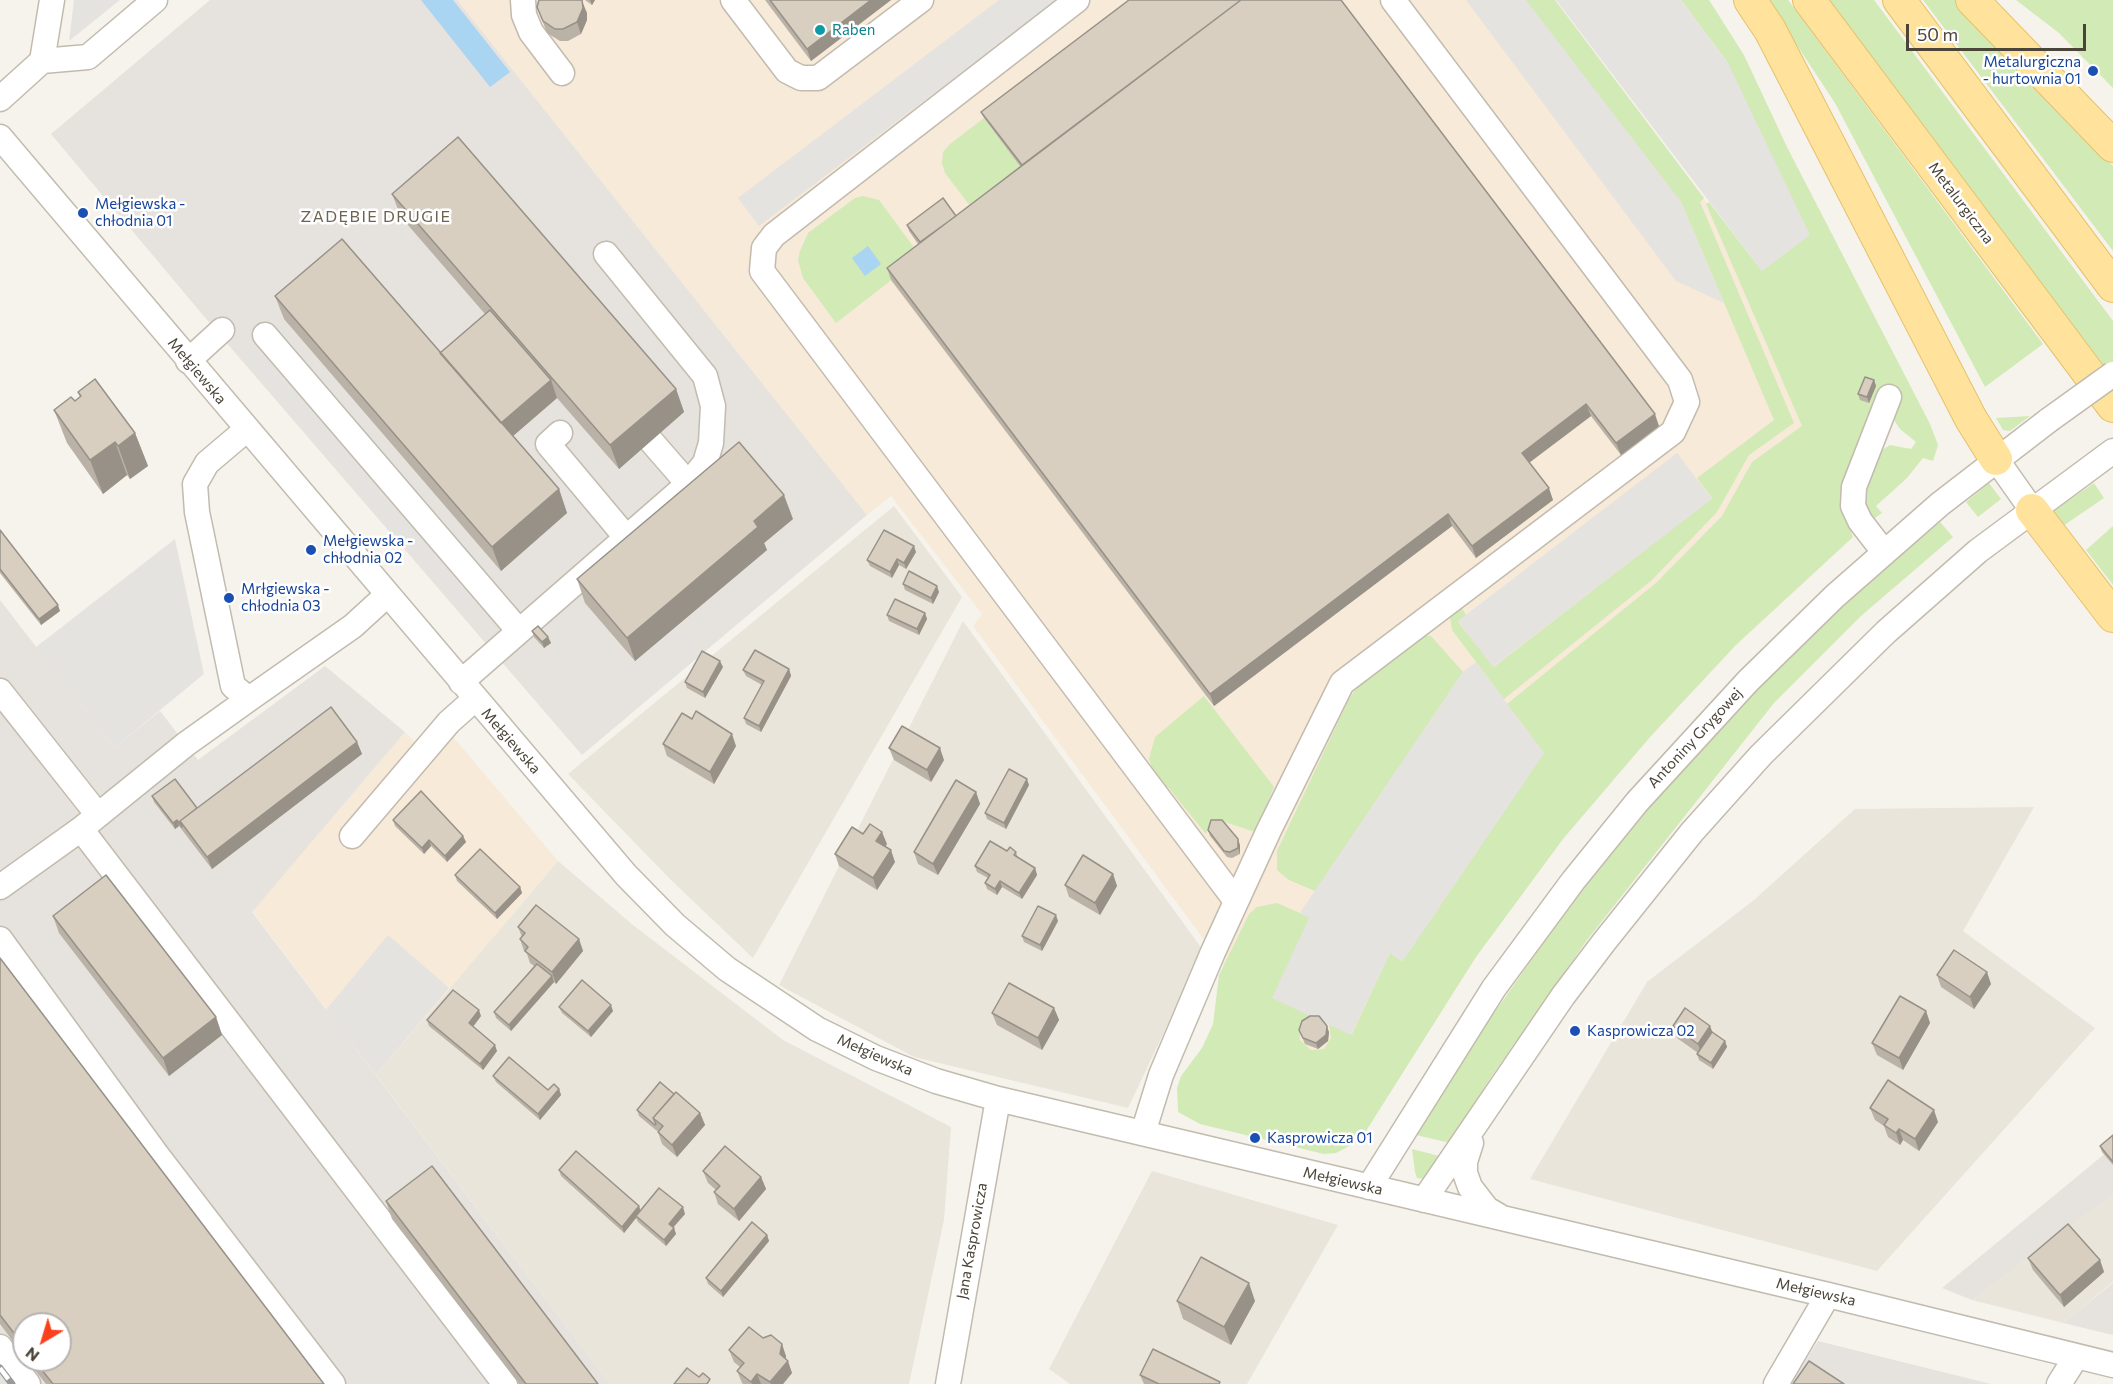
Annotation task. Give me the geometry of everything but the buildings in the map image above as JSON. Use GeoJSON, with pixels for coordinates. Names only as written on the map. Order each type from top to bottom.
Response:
{"type":"FeatureCollection","features":[{"type":"Feature","properties":{"kind":"main road"},"geometry":{"type":"LineString","coordinates":[[1750,0],[1770,30],[1971,418],[1996,459]]}},
{"type":"Feature","properties":{"kind":"main road","name":"Metalurgiczna"},"geometry":{"type":"LineString","coordinates":[[1809,0],[2113,406]]}},
{"type":"Feature","properties":{"kind":"main road"},"geometry":{"type":"LineString","coordinates":[[1899,0],[2113,286]]}},
{"type":"Feature","properties":{"kind":"main road"},"geometry":{"type":"LineString","coordinates":[[1972,0],[2113,146]]}},
{"type":"Feature","properties":{"kind":"main road"},"geometry":{"type":"LineString","coordinates":[[2032,510],[2113,616]]}},
{"type":"Feature","properties":{"kind":"street"},"geometry":{"type":"LineString","coordinates":[[42,61],[52,0]]}},
{"type":"Feature","properties":{"kind":"street"},"geometry":{"type":"LineString","coordinates":[[0,99],[42,61],[88,57],[155,0]]}},
{"type":"Feature","properties":{"kind":"street"},"geometry":{"type":"LineString","coordinates":[[523,0],[524,15],[531,32],[562,73]]}},
{"type":"Feature","properties":{"kind":"street"},"geometry":{"type":"LineString","coordinates":[[733,0],[755,40],[787,71],[801,78],[818,78],[921,0]]}},
{"type":"Feature","properties":{"kind":"street"},"geometry":{"type":"LineString","coordinates":[[1077,0],[774,235],[764,248],[762,271],[1236,901]]}},
{"type":"Feature","properties":{"kind":"street"},"geometry":{"type":"LineString","coordinates":[[1143,1133],[1161,1074],[1236,901],[1342,683],[1673,432],[1688,402],[1680,380],[1393,0]]}},
{"type":"Feature","properties":{"kind":"street","name":"Mełgiewska"},"geometry":{"type":"LineString","coordinates":[[0,137],[246,430],[626,875],[675,925],[727,969],[790,1013],[845,1044],[936,1081],[998,1099],[1828,1295],[2113,1365]]}},
{"type":"Feature","properties":{"kind":"street"},"geometry":{"type":"LineString","coordinates":[[352,836],[448,722],[468,690],[519,631],[633,545],[695,491],[711,443],[713,406],[705,376],[606,254]]}},
{"type":"Feature","properties":{"kind":"street"},"geometry":{"type":"LineString","coordinates":[[188,361],[222,330]]}},
{"type":"Feature","properties":{"kind":"street"},"geometry":{"type":"LineString","coordinates":[[265,335],[519,631]]}},
{"type":"Feature","properties":{"kind":"street","name":"Antoniny Grygowej"},"geometry":{"type":"LineString","coordinates":[[1370,1187],[1494,988],[1608,837],[1748,681],[1884,552],[1996,459],[2113,374]]}},
{"type":"Feature","properties":{"kind":"street"},"geometry":{"type":"LineString","coordinates":[[1884,552],[1860,521],[1854,506],[1854,487],[1889,397]]}},
{"type":"Feature","properties":{"kind":"street"},"geometry":{"type":"LineString","coordinates":[[246,430],[207,463],[195,484],[197,512],[226,659],[233,686],[249,699]]}},
{"type":"Feature","properties":{"kind":"street"},"geometry":{"type":"LineString","coordinates":[[560,433],[548,444],[633,545]]}},
{"type":"Feature","properties":{"kind":"street"},"geometry":{"type":"LineString","coordinates":[[651,441],[695,491]]}},
{"type":"Feature","properties":{"kind":"street"},"geometry":{"type":"LineString","coordinates":[[1424,1200],[1476,1127],[1563,996],[1633,904],[1722,799],[1797,718],[1886,632],[1978,551],[2113,451]]}},
{"type":"Feature","properties":{"kind":"street"},"geometry":{"type":"LineString","coordinates":[[1996,459],[2032,510]]}},
{"type":"Feature","properties":{"kind":"street"},"geometry":{"type":"LineString","coordinates":[[0,887],[90,822],[186,744],[353,626],[387,595]]}},
{"type":"Feature","properties":{"kind":"street"},"geometry":{"type":"LineString","coordinates":[[0,691],[90,822],[506,1384]]}},
{"type":"Feature","properties":{"kind":"street"},"geometry":{"type":"LineString","coordinates":[[0,939],[157,1155],[333,1384]]}},
{"type":"Feature","properties":{"kind":"street","name":"Jana Kasprowicza"},"geometry":{"type":"LineString","coordinates":[[948,1384],[998,1099]]}},
{"type":"Feature","properties":{"kind":"street"},"geometry":{"type":"LineString","coordinates":[[1476,1127],[1465,1162],[1465,1173],[1476,1197],[1503,1219]]}},
{"type":"Feature","properties":{"kind":"street"},"geometry":{"type":"LineString","coordinates":[[1776,1384],[1828,1295]]}},
{"type":"Feature","properties":{"kind":"street"},"geometry":{"type":"LineString","coordinates":[[0,1347],[28,1384]]}},
{"type":"Feature","properties":{"kind":"street"},"geometry":{"type":"LineString","coordinates":[[2059,1384],[2076,1357]]}},
{"type":"Feature","properties":{"kind":"shaded area"},"geometry":{"type":"Polygon","coordinates":[[[74,0],[120,0],[69,41],[74,0]]]}},
{"type":"Feature","properties":{"kind":"shaded area"},"geometry":{"type":"Polygon","coordinates":[[[210,0],[457,0],[867,515],[582,755],[218,333],[51,134],[210,0]]]}},
{"type":"Feature","properties":{"kind":"shaded area"},"geometry":{"type":"Polygon","coordinates":[[[457,0],[1553,0],[1711,208],[1806,427],[1683,600],[1330,1111],[973,626],[982,614],[891,496],[867,515],[457,0]]]}},
{"type":"Feature","properties":{"kind":"shaded area"},"geometry":{"type":"Polygon","coordinates":[[[999,0],[1057,0],[759,226],[738,198],[999,0]]]}},
{"type":"Feature","properties":{"kind":"shaded area"},"geometry":{"type":"Polygon","coordinates":[[[1466,0],[1526,0],[1681,202],[1724,303],[1676,281],[1466,0]]]}},
{"type":"Feature","properties":{"kind":"shaded area"},"geometry":{"type":"Polygon","coordinates":[[[1556,0],[1681,0],[1728,63],[1810,235],[1762,271],[1556,0]]]}},
{"type":"Feature","properties":{"kind":"shaded area"},"geometry":{"type":"Polygon","coordinates":[[[278,325],[504,589],[486,604],[459,606],[243,355],[278,325]]]}},
{"type":"Feature","properties":{"kind":"shaded area"},"geometry":{"type":"Polygon","coordinates":[[[1677,453],[1712,499],[1493,667],[1458,621],[1677,453]]]}},
{"type":"Feature","properties":{"kind":"shaded area"},"geometry":{"type":"Polygon","coordinates":[[[894,506],[962,597],[753,958],[671,880],[568,774],[894,506]]]}},
{"type":"Feature","properties":{"kind":"shaded area"},"geometry":{"type":"Polygon","coordinates":[[[175,539],[204,674],[114,748],[36,647],[175,539]]]}},
{"type":"Feature","properties":{"kind":"shaded area"},"geometry":{"type":"Polygon","coordinates":[[[0,600],[114,748],[160,711],[198,760],[325,666],[405,732],[252,912],[610,1384],[0,1384],[0,600]]]}},
{"type":"Feature","properties":{"kind":"shaded area"},"geometry":{"type":"Polygon","coordinates":[[[963,621],[1203,950],[1128,1108],[914,1057],[779,985],[963,621]]]}},
{"type":"Feature","properties":{"kind":"shaded area"},"geometry":{"type":"Polygon","coordinates":[[[1476,662],[1544,753],[1403,961],[1390,953],[1351,1035],[1272,998],[1309,918],[1300,913],[1463,672],[1476,662]]]}},
{"type":"Feature","properties":{"kind":"shaded area"},"geometry":{"type":"Polygon","coordinates":[[[444,726],[558,861],[376,1075],[252,911],[405,732],[425,752],[444,726]]]}},
{"type":"Feature","properties":{"kind":"shaded area"},"geometry":{"type":"Polygon","coordinates":[[[2034,807],[1963,931],[2095,1028],[1877,1271],[1530,1179],[1647,982],[1754,900],[1855,809],[2034,807]]]}},
{"type":"Feature","properties":{"kind":"shaded area"},"geometry":{"type":"Polygon","coordinates":[[[558,861],[633,925],[783,1040],[951,1127],[944,1220],[909,1384],[610,1384],[376,1075],[558,861]]]}},
{"type":"Feature","properties":{"kind":"shaded area"},"geometry":{"type":"Polygon","coordinates":[[[388,935],[449,988],[376,1075],[326,1010],[388,935]]]}},
{"type":"Feature","properties":{"kind":"shaded area"},"geometry":{"type":"Polygon","coordinates":[[[2113,1147],[2113,1195],[1972,1300],[1942,1288],[2113,1147]]]}},
{"type":"Feature","properties":{"kind":"shaded area"},"geometry":{"type":"Polygon","coordinates":[[[1152,1171],[1338,1225],[1247,1384],[1070,1384],[1049,1369],[1152,1171]]]}},
{"type":"Feature","properties":{"kind":"shaded area"},"geometry":{"type":"Polygon","coordinates":[[[2113,1195],[2113,1282],[2063,1323],[1972,1300],[2113,1195]]]}},
{"type":"Feature","properties":{"kind":"shaded area"},"geometry":{"type":"Polygon","coordinates":[[[2113,1283],[2113,1335],[2063,1323],[2113,1283]]]}},
{"type":"Feature","properties":{"kind":"shaded area"},"geometry":{"type":"Polygon","coordinates":[[[1818,1341],[1991,1384],[1791,1384],[1818,1341]]]}},
{"type":"Feature","properties":{"kind":"green space"},"geometry":{"type":"Polygon","coordinates":[[[1525,0],[1555,0],[1704,198],[1700,202],[1794,423],[1749,455],[1717,512],[1652,580],[1504,699],[1452,630],[1450,616],[1454,610],[1460,605],[1466,615],[1458,622],[1494,667],[1712,498],[1697,478],[1774,420],[1681,202],[1525,0]]]}},
{"type":"Feature","properties":{"kind":"green space"},"geometry":{"type":"Polygon","coordinates":[[[1681,0],[1709,0],[1744,55],[1787,147],[1930,424],[1938,445],[1933,461],[1923,458],[1907,478],[1876,506],[1882,513],[1875,518],[1868,512],[1862,497],[1874,461],[1882,450],[1890,445],[1911,449],[1916,442],[1900,429],[1894,420],[1892,408],[1848,523],[1853,537],[1736,645],[1651,736],[1563,839],[1476,957],[1366,1131],[1355,1143],[1336,1153],[1324,1154],[1200,1124],[1178,1112],[1177,1088],[1181,1076],[1202,1048],[1213,1024],[1219,975],[1249,914],[1257,907],[1277,903],[1309,917],[1314,1017],[1300,1030],[1300,1040],[1311,1050],[1324,1049],[1331,1038],[1329,1024],[1352,1034],[1390,953],[1402,961],[1544,753],[1507,704],[1656,583],[1722,516],[1752,462],[1802,426],[1706,204],[1709,202],[1762,271],[1728,63],[1681,0]]]}},
{"type":"Feature","properties":{"kind":"green space"},"geometry":{"type":"Polygon","coordinates":[[[1767,0],[1788,0],[2043,344],[1985,387],[1835,103],[1767,0]]]}},
{"type":"Feature","properties":{"kind":"green space"},"geometry":{"type":"Polygon","coordinates":[[[1824,0],[1874,0],[2113,321],[2113,386],[1824,0]]]}},
{"type":"Feature","properties":{"kind":"green space"},"geometry":{"type":"Polygon","coordinates":[[[1923,0],[1958,0],[2113,166],[2113,251],[1923,0]]]}},
{"type":"Feature","properties":{"kind":"green space"},"geometry":{"type":"Polygon","coordinates":[[[2016,0],[2113,0],[2113,88],[2059,33],[2016,0]]]}},
{"type":"Feature","properties":{"kind":"green space"},"geometry":{"type":"Polygon","coordinates":[[[984,118],[1028,176],[977,215],[945,173],[942,163],[943,152],[950,144],[984,118]]]}},
{"type":"Feature","properties":{"kind":"green space"},"geometry":{"type":"Polygon","coordinates":[[[863,196],[879,200],[921,257],[836,323],[803,278],[798,260],[808,233],[855,198],[863,196]]]}},
{"type":"Feature","properties":{"kind":"green space"},"geometry":{"type":"Polygon","coordinates":[[[2030,416],[2010,431],[2003,430],[1996,418],[2030,416]]]}},
{"type":"Feature","properties":{"kind":"green space"},"geometry":{"type":"Polygon","coordinates":[[[1989,483],[2001,499],[1978,517],[1966,502],[1989,483]]]}},
{"type":"Feature","properties":{"kind":"green space"},"geometry":{"type":"Polygon","coordinates":[[[2094,483],[2104,498],[2063,526],[2053,511],[2094,483]]]}},
{"type":"Feature","properties":{"kind":"green space"},"geometry":{"type":"Polygon","coordinates":[[[1940,522],[1953,537],[1861,616],[1774,703],[1587,940],[1491,1077],[1450,1143],[1416,1135],[1485,1026],[1560,919],[1622,838],[1699,749],[1761,684],[1853,596],[1940,522]]]}},
{"type":"Feature","properties":{"kind":"green space"},"geometry":{"type":"Polygon","coordinates":[[[2113,526],[2113,585],[2086,550],[2113,526]]]}},
{"type":"Feature","properties":{"kind":"green space"},"geometry":{"type":"Polygon","coordinates":[[[1422,635],[1431,636],[1463,672],[1315,891],[1289,880],[1277,870],[1277,851],[1349,699],[1360,683],[1422,635]]]}},
{"type":"Feature","properties":{"kind":"green space"},"geometry":{"type":"Polygon","coordinates":[[[1204,696],[1274,787],[1255,832],[1222,821],[1210,824],[1206,834],[1168,787],[1165,789],[1153,771],[1149,759],[1155,737],[1204,696]]]}},
{"type":"Feature","properties":{"kind":"green space"},"geometry":{"type":"Polygon","coordinates":[[[1412,1149],[1443,1157],[1424,1179],[1417,1178],[1412,1149]]]}},
{"type":"Feature","properties":{"kind":"water"},"geometry":{"type":"Polygon","coordinates":[[[421,0],[453,0],[510,72],[490,87],[421,0]]]}},
{"type":"Feature","properties":{"kind":"water"},"geometry":{"type":"Polygon","coordinates":[[[868,246],[881,264],[865,276],[852,258],[868,246]]]}},
{"type":"Feature","properties":{"kind":"railway"},"geometry":{"type":"LineString","coordinates":[[0,1368],[12,1384]]}},
{"type":"Feature","properties":{"kind":"place","name":"Raben"},"geometry":{"type":"Point","coordinates":[820,30]}},
{"type":"Feature","properties":{"kind":"place","name":"Metalurgiczna - hurtownia 01"},"geometry":{"type":"Point","coordinates":[2093,71]}},
{"type":"Feature","properties":{"kind":"place","name":"Mełgiewska - chłodnia 01"},"geometry":{"type":"Point","coordinates":[83,213]}},
{"type":"Feature","properties":{"kind":"place","name":"Mełgiewska - chłodnia 02"},"geometry":{"type":"Point","coordinates":[311,550]}},
{"type":"Feature","properties":{"kind":"place","name":"Mrłgiewska - chłodnia 03"},"geometry":{"type":"Point","coordinates":[229,598]}},
{"type":"Feature","properties":{"kind":"place","name":"Kasprowicza 02"},"geometry":{"type":"Point","coordinates":[1575,1031]}},
{"type":"Feature","properties":{"kind":"place","name":"Kasprowicza 01"},"geometry":{"type":"Point","coordinates":[1255,1138]}},
{"type":"Feature","properties":{"kind":"district","name":"ZADĘBIE DRUGIE"},"geometry":{"type":"Point","coordinates":[376,217]}}]}
